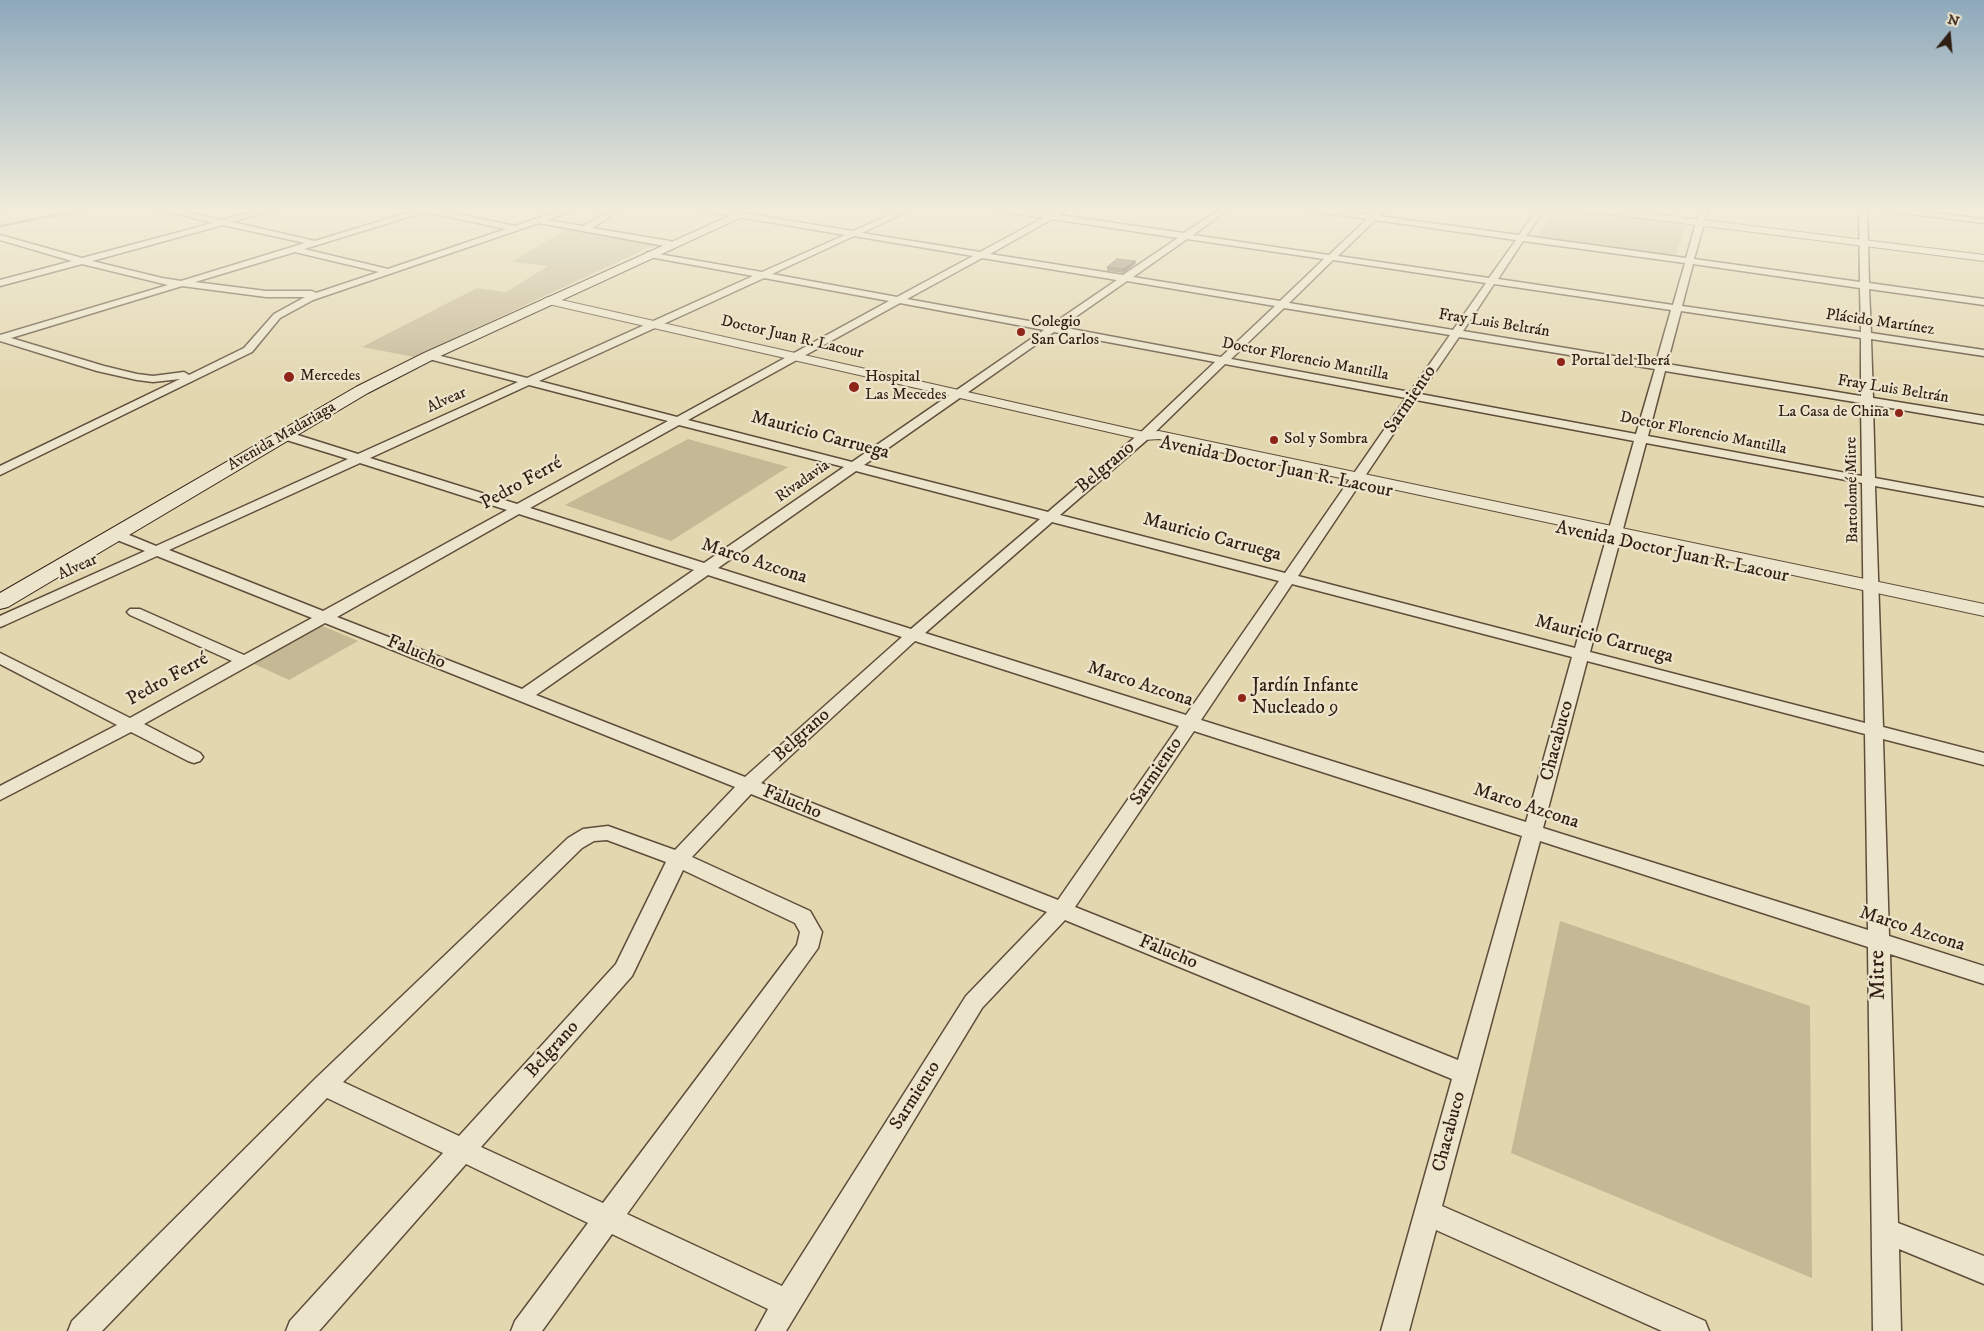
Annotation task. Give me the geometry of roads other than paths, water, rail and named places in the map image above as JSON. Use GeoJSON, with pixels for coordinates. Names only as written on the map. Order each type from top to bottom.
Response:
{"type":"FeatureCollection","features":[{"type":"Feature","properties":{"kind":"main road","name":"Avenida Madariaga"},"geometry":{"type":"LineString","coordinates":[[0,602],[362,390],[429,356],[613,271]]}},
{"type":"Feature","properties":{"kind":"street"},"geometry":{"type":"LineString","coordinates":[[0,284],[46,271]]}},
{"type":"Feature","properties":{"kind":"street"},"geometry":{"type":"LineString","coordinates":[[122,271],[180,284],[298,299],[389,271]]}},
{"type":"Feature","properties":{"kind":"street"},"geometry":{"type":"LineString","coordinates":[[0,338],[224,271]]}},
{"type":"Feature","properties":{"kind":"street","name":"Doctor Florencio Mantilla"},"geometry":{"type":"LineString","coordinates":[[741,271],[1984,502]]}},
{"type":"Feature","properties":{"kind":"street","name":"Alvear"},"geometry":{"type":"LineString","coordinates":[[0,622],[771,271]]}},
{"type":"Feature","properties":{"kind":"street","name":"Pedro Ferré"},"geometry":{"type":"LineString","coordinates":[[0,794],[132,724],[679,420],[952,271]]}},
{"type":"Feature","properties":{"kind":"street","name":"Fray Luis Beltrán"},"geometry":{"type":"LineString","coordinates":[[1081,271],[1984,420]]}},
{"type":"Feature","properties":{"kind":"street","name":"Rivadavia"},"geometry":{"type":"LineString","coordinates":[[523,696],[1134,271]]}},
{"type":"Feature","properties":{"kind":"street","name":"Belgrano"},"geometry":{"type":"LineString","coordinates":[[300,1331],[624,970],[678,859],[748,785],[913,635],[1144,436],[1317,271]]}},
{"type":"Feature","properties":{"kind":"street","name":"Plácido Martínez"},"geometry":{"type":"LineString","coordinates":[[1430,271],[1984,353]]}},
{"type":"Feature","properties":{"kind":"street","name":"Sarmiento"},"geometry":{"type":"LineString","coordinates":[[770,1331],[974,1002],[1062,910],[1498,271]]}},
{"type":"Feature","properties":{"kind":"street","name":"Chacabuco"},"geometry":{"type":"LineString","coordinates":[[1395,1331],[1687,271]]}},
{"type":"Feature","properties":{"kind":"street"},"geometry":{"type":"LineString","coordinates":[[1756,271],[1984,302]]}},
{"type":"Feature","properties":{"kind":"street","name":"Bartolomé Mitre"},"geometry":{"type":"LineString","coordinates":[[1865,271],[1871,591]]}},
{"type":"Feature","properties":{"kind":"street"},"geometry":{"type":"LineString","coordinates":[[0,471],[248,350],[278,316],[298,299]]}},
{"type":"Feature","properties":{"kind":"street","name":"Doctor Juan R. Lacour"},"geometry":{"type":"LineString","coordinates":[[548,301],[1144,436]]}},
{"type":"Feature","properties":{"kind":"street"},"geometry":{"type":"LineString","coordinates":[[0,338],[101,370],[137,377],[161,378],[200,372]]}},
{"type":"Feature","properties":{"kind":"street","name":"Mauricio Carruega"},"geometry":{"type":"LineString","coordinates":[[429,356],[1984,759]]}},
{"type":"Feature","properties":{"kind":"street","name":"Marco Azcona"},"geometry":{"type":"LineString","coordinates":[[284,435],[1984,975]]}},
{"type":"Feature","properties":{"kind":"street","name":"Avenida Doctor Juan R. Lacour"},"geometry":{"type":"LineString","coordinates":[[1144,436],[1152,442],[1355,481],[1871,591],[1984,621]]}},
{"type":"Feature","properties":{"kind":"street","name":"Falucho"},"geometry":{"type":"LineString","coordinates":[[117,535],[1062,910],[1466,1074]]}},
{"type":"Feature","properties":{"kind":"street"},"geometry":{"type":"LineString","coordinates":[[45,576],[48,582],[61,586],[79,586]]}},
{"type":"Feature","properties":{"kind":"street","name":"Avenida Doctor Juan R. Lacour"},"geometry":{"type":"LineString","coordinates":[[1871,591],[1984,610]]}},
{"type":"Feature","properties":{"kind":"street","name":"Mitre"},"geometry":{"type":"LineString","coordinates":[[1871,591],[1887,1331]]}},
{"type":"Feature","properties":{"kind":"street"},"geometry":{"type":"LineString","coordinates":[[135,612],[245,661]]}},
{"type":"Feature","properties":{"kind":"street"},"geometry":{"type":"LineString","coordinates":[[3,662],[132,724],[194,757]]}},
{"type":"Feature","properties":{"kind":"street"},"geometry":{"type":"LineString","coordinates":[[82,1331],[324,1085],[576,844],[590,834],[608,833],[678,859],[803,917],[811,932],[808,948],[525,1331]]}},
{"type":"Feature","properties":{"kind":"street"},"geometry":{"type":"LineString","coordinates":[[324,1085],[786,1303]]}},
{"type":"Feature","properties":{"kind":"street"},"geometry":{"type":"LineString","coordinates":[[1428,1213],[1696,1331]]}},
{"type":"Feature","properties":{"kind":"street"},"geometry":{"type":"LineString","coordinates":[[1885,1231],[1984,1270]]}},
{"type":"Feature","properties":{"kind":"place","name":"Colegio San Carlos"},"geometry":{"type":"Point","coordinates":[1021,332]}},
{"type":"Feature","properties":{"kind":"place","name":"Portal del Iberá"},"geometry":{"type":"Point","coordinates":[1561,362]}},
{"type":"Feature","properties":{"kind":"place","name":"Mercedes"},"geometry":{"type":"Point","coordinates":[289,377]}},
{"type":"Feature","properties":{"kind":"place","name":"Hospital Las Mecedes"},"geometry":{"type":"Point","coordinates":[854,387]}},
{"type":"Feature","properties":{"kind":"place","name":"La Casa de China"},"geometry":{"type":"Point","coordinates":[1899,413]}},
{"type":"Feature","properties":{"kind":"place","name":"Sol y Sombra"},"geometry":{"type":"Point","coordinates":[1274,440]}},
{"type":"Feature","properties":{"kind":"place","name":"Jardín Infante Nucleado 9"},"geometry":{"type":"Point","coordinates":[1242,698]}}]}
